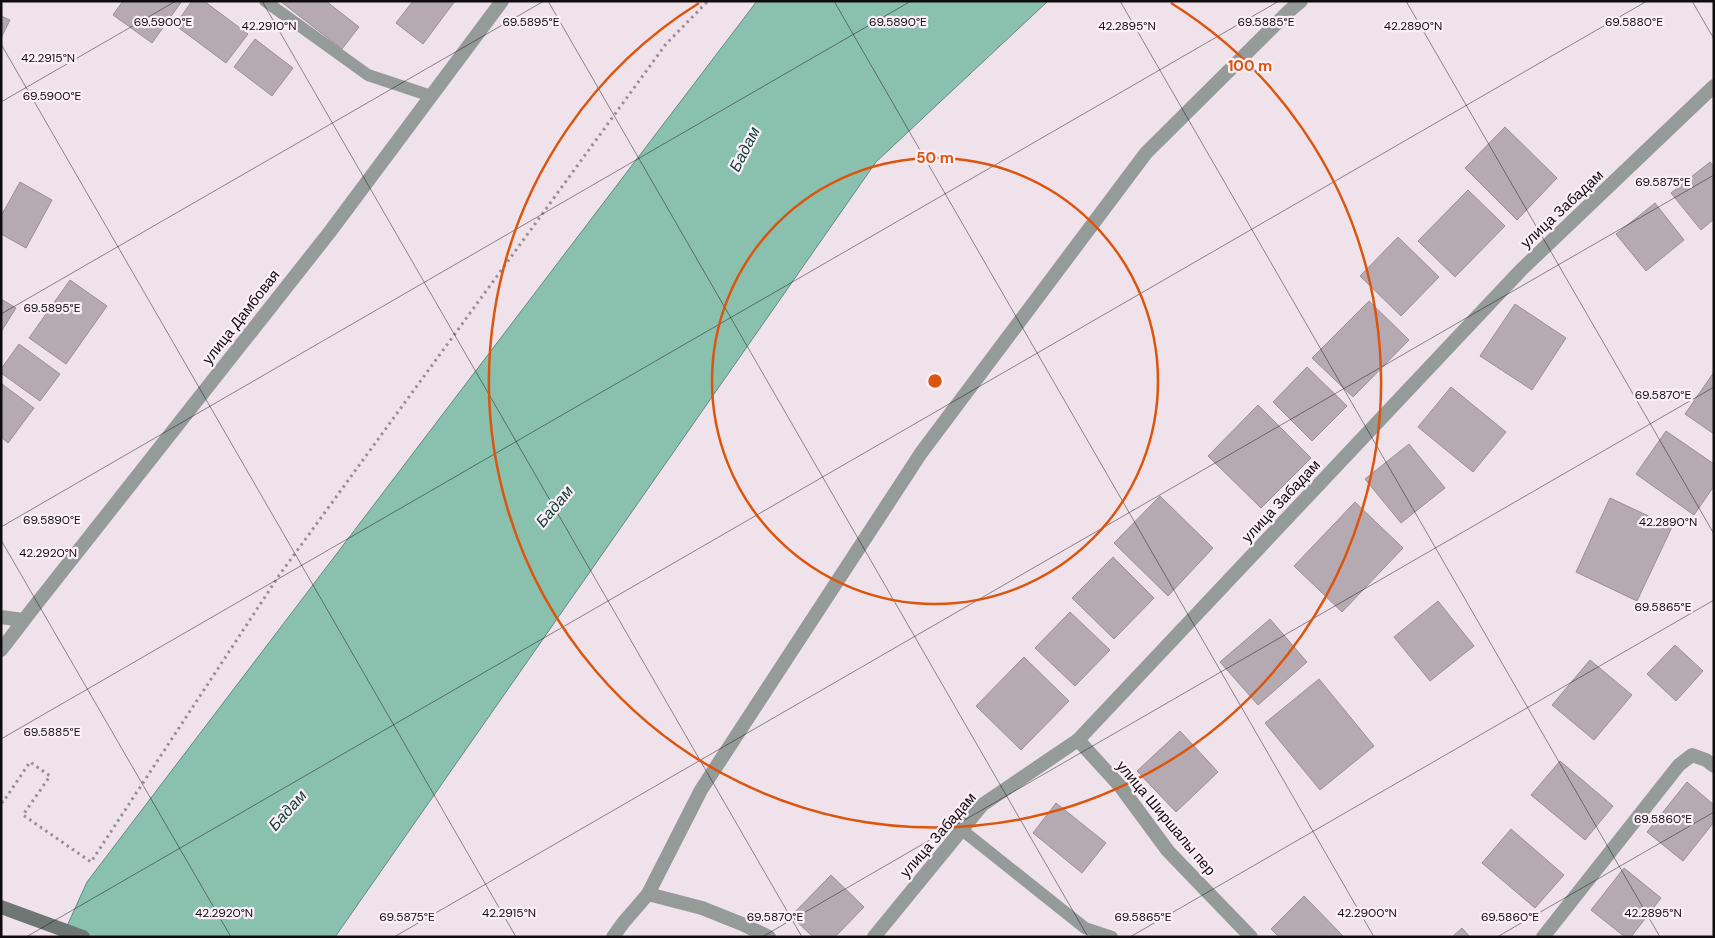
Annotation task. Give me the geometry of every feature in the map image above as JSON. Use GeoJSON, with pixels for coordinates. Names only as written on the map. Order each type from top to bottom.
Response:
{"type":"FeatureCollection","features":[{"type":"Feature","properties":{"kind":"main road"},"geometry":{"type":"LineString","coordinates":[[1,907],[83,937]]}},
{"type":"Feature","properties":{"kind":"street","name":"улица Дамбовая"},"geometry":{"type":"LineString","coordinates":[[2,647],[329,233],[502,1]]}},
{"type":"Feature","properties":{"kind":"street"},"geometry":{"type":"LineString","coordinates":[[613,937],[623,922],[648,894],[701,790],[921,453],[1146,153],[1289,11],[1302,1]]}},
{"type":"Feature","properties":{"kind":"street","name":"улица Забадам"},"geometry":{"type":"LineString","coordinates":[[874,937],[982,805],[1078,740],[1521,270],[1714,86]]}},
{"type":"Feature","properties":{"kind":"street"},"geometry":{"type":"LineString","coordinates":[[1,617],[23,620]]}},
{"type":"Feature","properties":{"kind":"street","name":"улица Ширшалы пер"},"geometry":{"type":"LineString","coordinates":[[1078,740],[1120,786],[1168,851],[1251,937]]}},
{"type":"Feature","properties":{"kind":"street"},"geometry":{"type":"LineString","coordinates":[[1543,937],[1679,765],[1692,755],[1706,760],[1714,766]]}},
{"type":"Feature","properties":{"kind":"street"},"geometry":{"type":"LineString","coordinates":[[648,894],[702,908],[769,937]]}},
{"type":"Feature","properties":{"kind":"lane"},"geometry":{"type":"LineString","coordinates":[[265,1],[368,76],[431,96]]}},
{"type":"Feature","properties":{"kind":"lane"},"geometry":{"type":"LineString","coordinates":[[962,830],[1085,928],[1112,937]]}},
{"type":"Feature","properties":{"kind":"path"},"geometry":{"type":"LineString","coordinates":[[1,801],[3,802],[30,762],[50,776],[23,815],[91,862],[280,574],[666,44],[708,1]]}},
{"type":"Feature","properties":{"kind":"water","name":"Бадам"},"geometry":{"type":"Polygon","coordinates":[[[757,1],[1048,1],[876,162],[335,937],[62,937],[87,882],[757,1]]]}},
{"type":"Feature","properties":{"kind":"building"},"geometry":{"type":"Polygon","coordinates":[[[123,1],[182,1],[152,43],[113,15],[123,1]]]}},
{"type":"Feature","properties":{"kind":"building"},"geometry":{"type":"Polygon","coordinates":[[[192,1],[204,1],[248,34],[226,63],[175,25],[192,1]]]}},
{"type":"Feature","properties":{"kind":"building"},"geometry":{"type":"Polygon","coordinates":[[[280,1],[326,1],[359,27],[342,49],[280,1]]]}},
{"type":"Feature","properties":{"kind":"building"},"geometry":{"type":"Polygon","coordinates":[[[413,1],[455,1],[423,44],[396,23],[413,1]]]}},
{"type":"Feature","properties":{"kind":"building"},"geometry":{"type":"Polygon","coordinates":[[[1,16],[10,20],[1,38],[1,16]]]}},
{"type":"Feature","properties":{"kind":"building"},"geometry":{"type":"Polygon","coordinates":[[[255,39],[293,68],[272,96],[234,67],[255,39]]]}},
{"type":"Feature","properties":{"kind":"building"},"geometry":{"type":"Polygon","coordinates":[[[1505,127],[1557,178],[1517,220],[1465,168],[1505,127]]]}},
{"type":"Feature","properties":{"kind":"building"},"geometry":{"type":"Polygon","coordinates":[[[1710,162],[1714,167],[1714,219],[1701,230],[1671,193],[1710,162]]]}},
{"type":"Feature","properties":{"kind":"building"},"geometry":{"type":"Polygon","coordinates":[[[20,182],[52,200],[26,248],[1,234],[1,216],[20,182]]]}},
{"type":"Feature","properties":{"kind":"building"},"geometry":{"type":"Polygon","coordinates":[[[1468,190],[1505,226],[1455,277],[1418,241],[1468,190]]]}},
{"type":"Feature","properties":{"kind":"building"},"geometry":{"type":"Polygon","coordinates":[[[1655,203],[1684,240],[1646,271],[1616,234],[1655,203]]]}},
{"type":"Feature","properties":{"kind":"building"},"geometry":{"type":"Polygon","coordinates":[[[1398,237],[1439,277],[1401,316],[1360,276],[1398,237]]]}},
{"type":"Feature","properties":{"kind":"building"},"geometry":{"type":"Polygon","coordinates":[[[70,280],[107,306],[66,364],[29,338],[70,280]]]}},
{"type":"Feature","properties":{"kind":"building"},"geometry":{"type":"Polygon","coordinates":[[[1,299],[16,308],[1,332],[1,299]]]}},
{"type":"Feature","properties":{"kind":"building"},"geometry":{"type":"Polygon","coordinates":[[[1369,301],[1409,340],[1353,397],[1312,358],[1369,301]]]}},
{"type":"Feature","properties":{"kind":"building"},"geometry":{"type":"Polygon","coordinates":[[[1515,304],[1566,338],[1532,390],[1480,356],[1515,304]]]}},
{"type":"Feature","properties":{"kind":"building"},"geometry":{"type":"Polygon","coordinates":[[[19,344],[60,374],[40,401],[1,373],[1,369],[19,344]]]}},
{"type":"Feature","properties":{"kind":"building"},"geometry":{"type":"Polygon","coordinates":[[[1307,367],[1347,406],[1312,441],[1273,402],[1307,367]]]}},
{"type":"Feature","properties":{"kind":"building"},"geometry":{"type":"Polygon","coordinates":[[[1714,372],[1714,434],[1685,414],[1714,372]]]}},
{"type":"Feature","properties":{"kind":"building"},"geometry":{"type":"Polygon","coordinates":[[[2,384],[34,408],[8,443],[1,437],[2,384]]]}},
{"type":"Feature","properties":{"kind":"building"},"geometry":{"type":"Polygon","coordinates":[[[1451,387],[1506,432],[1473,472],[1418,427],[1451,387]]]}},
{"type":"Feature","properties":{"kind":"building"},"geometry":{"type":"Polygon","coordinates":[[[1258,405],[1311,458],[1261,508],[1208,456],[1258,405]]]}},
{"type":"Feature","properties":{"kind":"building"},"geometry":{"type":"Polygon","coordinates":[[[1666,431],[1714,464],[1714,486],[1694,515],[1636,474],[1666,431]]]}},
{"type":"Feature","properties":{"kind":"building"},"geometry":{"type":"Polygon","coordinates":[[[1409,444],[1445,488],[1401,523],[1365,479],[1409,444]]]}},
{"type":"Feature","properties":{"kind":"building"},"geometry":{"type":"Polygon","coordinates":[[[1160,496],[1213,548],[1168,596],[1114,543],[1160,496]]]}},
{"type":"Feature","properties":{"kind":"building"},"geometry":{"type":"Polygon","coordinates":[[[1610,498],[1672,527],[1637,601],[1576,572],[1610,498]]]}},
{"type":"Feature","properties":{"kind":"building"},"geometry":{"type":"Polygon","coordinates":[[[1355,502],[1403,548],[1342,612],[1294,566],[1355,502]]]}},
{"type":"Feature","properties":{"kind":"building"},"geometry":{"type":"Polygon","coordinates":[[[1113,557],[1154,598],[1114,639],[1072,598],[1113,557]]]}},
{"type":"Feature","properties":{"kind":"building"},"geometry":{"type":"Polygon","coordinates":[[[1438,601],[1474,646],[1430,681],[1394,637],[1438,601]]]}},
{"type":"Feature","properties":{"kind":"building"},"geometry":{"type":"Polygon","coordinates":[[[1070,612],[1110,650],[1075,686],[1035,648],[1070,612]]]}},
{"type":"Feature","properties":{"kind":"building"},"geometry":{"type":"Polygon","coordinates":[[[1270,619],[1307,662],[1258,705],[1220,662],[1270,619]]]}},
{"type":"Feature","properties":{"kind":"building"},"geometry":{"type":"Polygon","coordinates":[[[1675,645],[1703,671],[1676,701],[1647,674],[1675,645]]]}},
{"type":"Feature","properties":{"kind":"building"},"geometry":{"type":"Polygon","coordinates":[[[1024,657],[1069,701],[1021,750],[976,706],[1024,657]]]}},
{"type":"Feature","properties":{"kind":"building"},"geometry":{"type":"Polygon","coordinates":[[[1590,660],[1632,695],[1594,740],[1552,705],[1590,660]]]}},
{"type":"Feature","properties":{"kind":"building"},"geometry":{"type":"Polygon","coordinates":[[[1319,679],[1374,746],[1320,790],[1265,723],[1319,679]]]}},
{"type":"Feature","properties":{"kind":"building"},"geometry":{"type":"Polygon","coordinates":[[[1180,731],[1218,772],[1176,812],[1137,771],[1180,731]]]}},
{"type":"Feature","properties":{"kind":"building"},"geometry":{"type":"Polygon","coordinates":[[[1560,761],[1613,806],[1585,840],[1531,795],[1560,761]]]}},
{"type":"Feature","properties":{"kind":"building"},"geometry":{"type":"Polygon","coordinates":[[[1687,782],[1714,805],[1714,822],[1683,861],[1647,832],[1687,782]]]}},
{"type":"Feature","properties":{"kind":"building"},"geometry":{"type":"Polygon","coordinates":[[[1056,803],[1106,843],[1082,873],[1033,833],[1056,803]]]}},
{"type":"Feature","properties":{"kind":"building"},"geometry":{"type":"Polygon","coordinates":[[[1511,829],[1564,875],[1535,908],[1482,863],[1511,829]]]}},
{"type":"Feature","properties":{"kind":"building"},"geometry":{"type":"Polygon","coordinates":[[[1624,868],[1661,898],[1631,937],[1625,937],[1591,910],[1624,868]]]}},
{"type":"Feature","properties":{"kind":"building"},"geometry":{"type":"Polygon","coordinates":[[[831,875],[864,907],[835,937],[813,937],[791,916],[831,875]]]}},
{"type":"Feature","properties":{"kind":"building"},"geometry":{"type":"Polygon","coordinates":[[[1304,896],[1344,937],[1279,937],[1271,929],[1304,896]]]}},
{"type":"Feature","properties":{"kind":"building"},"geometry":{"type":"Polygon","coordinates":[[[1462,928],[1470,937],[1452,937],[1462,928]]]}}]}
